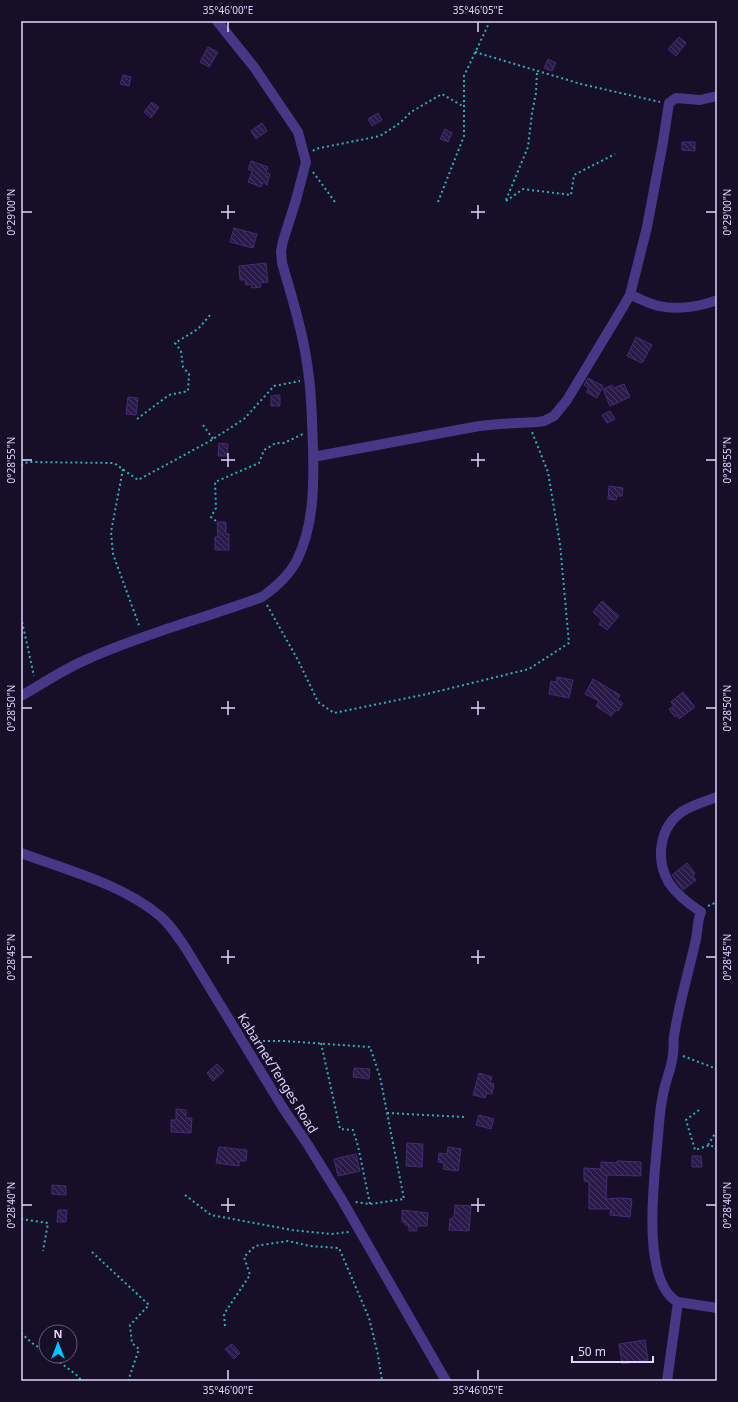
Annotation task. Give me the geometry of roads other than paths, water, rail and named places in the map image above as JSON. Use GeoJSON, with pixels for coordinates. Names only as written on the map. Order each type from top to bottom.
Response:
{"type":"FeatureCollection","features":[{"type":"Feature","properties":{"kind":"street"},"geometry":{"type":"LineString","coordinates":[[21,696],[59,672],[90,657],[143,637],[262,597],[279,584],[288,574],[297,561],[307,534],[313,489],[309,379],[304,347],[282,263],[281,251],[306,162],[298,132],[254,67],[217,21]]}},
{"type":"Feature","properties":{"kind":"street"},"geometry":{"type":"LineString","coordinates":[[313,457],[473,428],[500,424],[544,421],[554,416],[561,408],[586,369],[630,295],[647,227],[669,104],[676,98],[700,100],[717,96]]}},
{"type":"Feature","properties":{"kind":"street"},"geometry":{"type":"LineString","coordinates":[[630,295],[658,306],[671,308],[698,305],[717,300]]}},
{"type":"Feature","properties":{"kind":"street"},"geometry":{"type":"LineString","coordinates":[[717,797],[682,811],[663,834],[660,854],[664,872],[679,895],[701,912],[677,1019],[673,1054],[662,1095],[653,1189],[652,1218],[654,1249],[658,1269],[662,1284],[668,1294],[678,1302],[717,1308]]}},
{"type":"Feature","properties":{"kind":"street","name":"Kabarnet/Tenges Road"},"geometry":{"type":"LineString","coordinates":[[21,853],[120,891],[161,917],[185,947],[240,1039],[342,1200],[446,1381]]}},
{"type":"Feature","properties":{"kind":"street"},"geometry":{"type":"LineString","coordinates":[[667,1381],[678,1302]]}}]}
